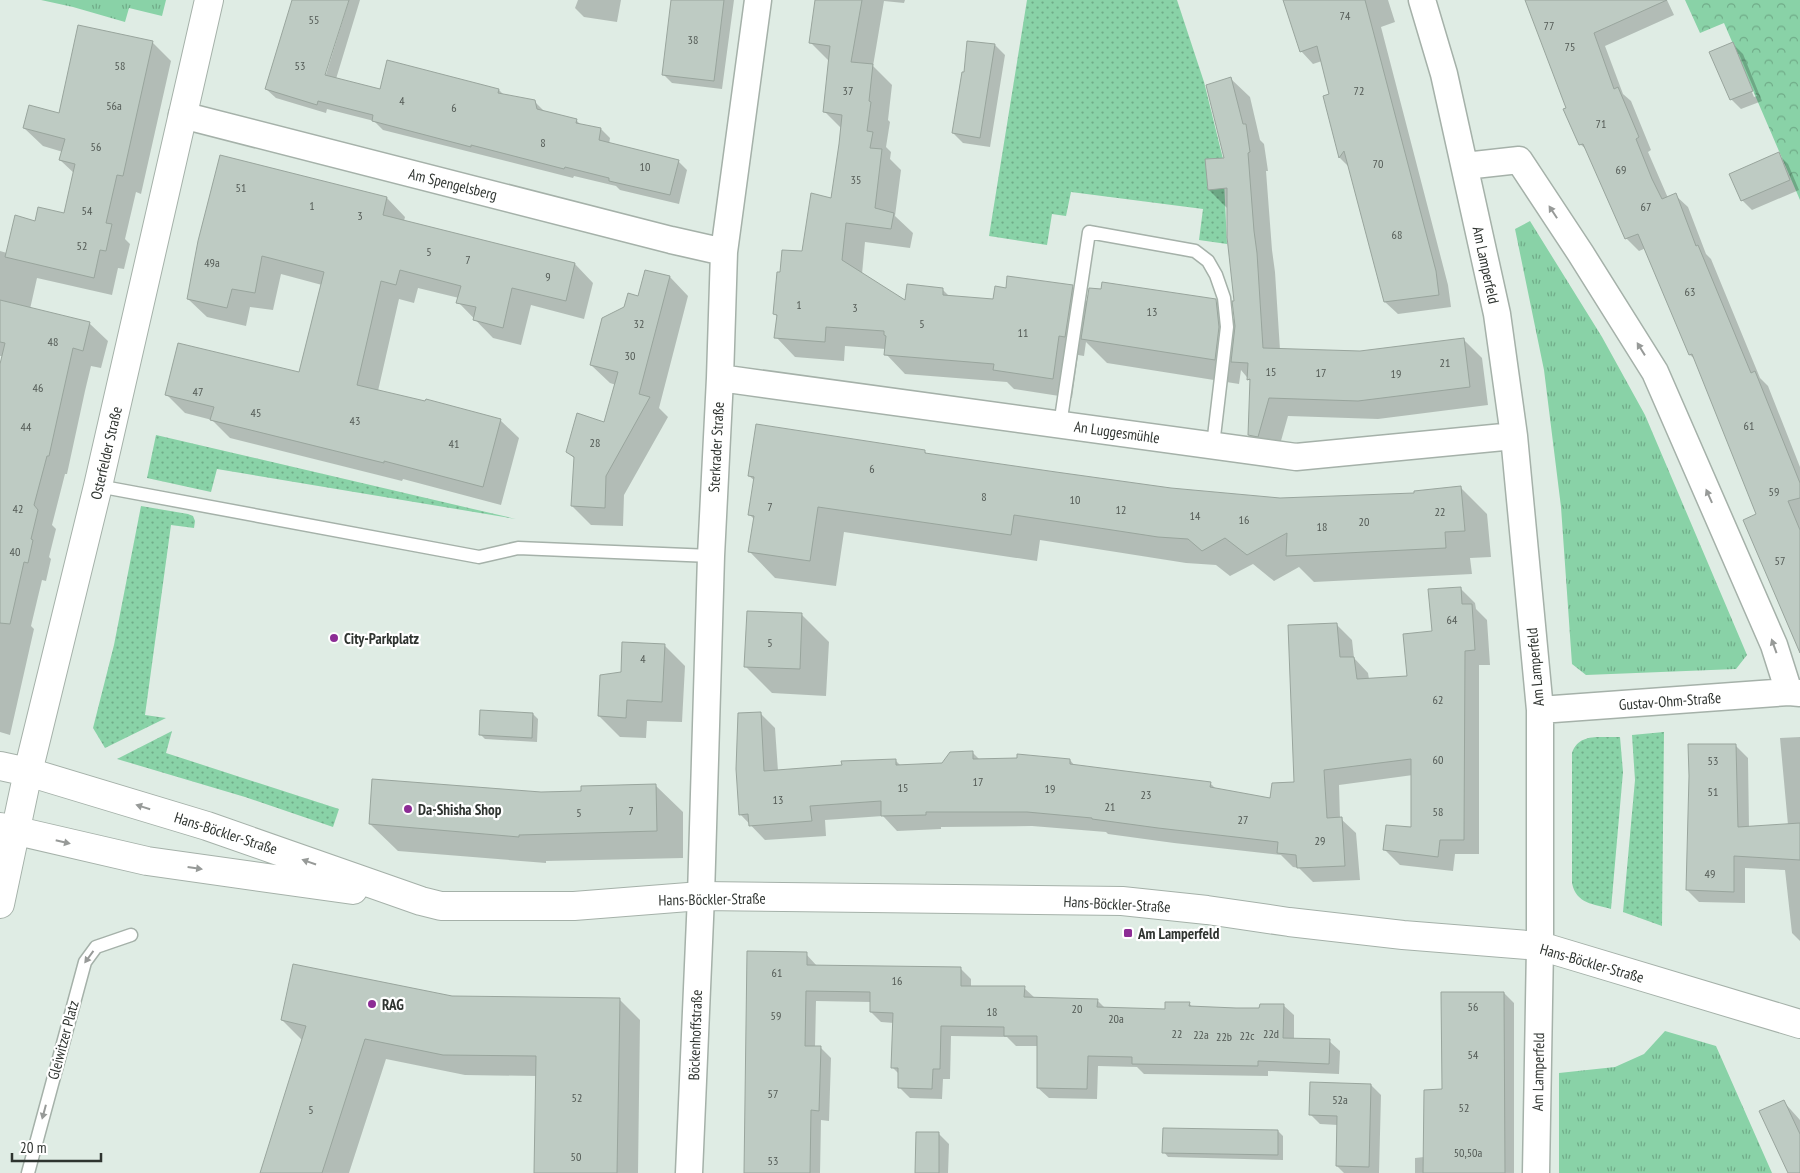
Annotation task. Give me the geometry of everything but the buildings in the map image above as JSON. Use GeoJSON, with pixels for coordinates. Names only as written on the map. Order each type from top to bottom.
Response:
{"type":"FeatureCollection","features":[{"type":"Feature","properties":{"kind":"main road","name":"Osterfelder Straße"},"geometry":{"type":"LineString","coordinates":[[0,904],[8,829],[28,772],[98,486],[209,0]]}},
{"type":"Feature","properties":{"kind":"main road","name":"Hans-Böckler-Straße"},"geometry":{"type":"LineString","coordinates":[[0,766],[28,772],[207,826],[421,901],[441,906],[574,906],[701,896],[1122,901],[1394,934],[1540,946],[1800,1024]]}},
{"type":"Feature","properties":{"kind":"main road","name":"Hans-Böckler-Straße"},"geometry":{"type":"LineString","coordinates":[[8,829],[147,861],[421,901]]}},
{"type":"Feature","properties":{"kind":"street","name":"Sterkrader Straße"},"geometry":{"type":"LineString","coordinates":[[701,896],[711,556],[724,252],[758,0]]}},
{"type":"Feature","properties":{"kind":"street","name":"Am Lamperfeld"},"geometry":{"type":"LineString","coordinates":[[1422,0],[1444,74],[1497,314],[1514,436],[1540,710],[1540,946],[1536,1173]]}},
{"type":"Feature","properties":{"kind":"street","name":"Am Spengelsberg"},"geometry":{"type":"LineString","coordinates":[[182,115],[670,240],[724,252]]}},
{"type":"Feature","properties":{"kind":"street"},"geometry":{"type":"LineString","coordinates":[[1465,166],[1519,160],[1655,372],[1794,692]]}},
{"type":"Feature","properties":{"kind":"street","name":"An Luggesmühle"},"geometry":{"type":"LineString","coordinates":[[720,378],[1296,457],[1514,436]]}},
{"type":"Feature","properties":{"kind":"street","name":"Gustav-Ohm-Straße"},"geometry":{"type":"LineString","coordinates":[[1540,710],[1794,692]]}},
{"type":"Feature","properties":{"kind":"street","name":"Böckenhoffstraße"},"geometry":{"type":"LineString","coordinates":[[690,1173],[701,896]]}},
{"type":"Feature","properties":{"kind":"lane"},"geometry":{"type":"LineString","coordinates":[[1060,425],[1088,232],[1195,251],[1208,261],[1216,275],[1224,298],[1227,327],[1213,446]]}},
{"type":"Feature","properties":{"kind":"lane"},"geometry":{"type":"LineString","coordinates":[[98,486],[479,557],[518,548],[711,556]]}},
{"type":"Feature","properties":{"kind":"lane","name":"Gleiwitzer Platz"},"geometry":{"type":"LineString","coordinates":[[28,1173],[85,962],[96,947],[131,935]]}},
{"type":"Feature","properties":{"kind":"green space"},"geometry":{"type":"Polygon","coordinates":[[[41,0],[166,0],[162,16],[129,8],[125,22],[41,0]]]}},
{"type":"Feature","properties":{"kind":"green space"},"geometry":{"type":"Polygon","coordinates":[[[1027,0],[1177,0],[1204,82],[1223,159],[1227,244],[1199,240],[1203,209],[1071,192],[1066,216],[1052,214],[1047,245],[989,236],[1027,0]]]}},
{"type":"Feature","properties":{"kind":"green space"},"geometry":{"type":"Polygon","coordinates":[[[1685,0],[1800,0],[1800,200],[1724,23],[1700,33],[1685,0]]]}},
{"type":"Feature","properties":{"kind":"green space"},"geometry":{"type":"Polygon","coordinates":[[[1530,221],[1602,337],[1645,415],[1747,655],[1736,669],[1586,675],[1572,664],[1561,507],[1544,370],[1515,229],[1530,221]]]}},
{"type":"Feature","properties":{"kind":"green space"},"geometry":{"type":"Polygon","coordinates":[[[156,435],[516,519],[217,469],[211,492],[147,478],[156,435]]]}},
{"type":"Feature","properties":{"kind":"green space"},"geometry":{"type":"Polygon","coordinates":[[[141,506],[188,514],[193,516],[195,521],[194,528],[171,525],[145,715],[166,718],[105,748],[93,728],[114,645],[141,506]]]}},
{"type":"Feature","properties":{"kind":"green space"},"geometry":{"type":"Polygon","coordinates":[[[172,731],[166,753],[339,809],[333,827],[245,797],[117,759],[172,731]]]}},
{"type":"Feature","properties":{"kind":"green space"},"geometry":{"type":"Polygon","coordinates":[[[1664,732],[1662,926],[1623,912],[1635,780],[1632,735],[1664,732]]]}},
{"type":"Feature","properties":{"kind":"green space"},"geometry":{"type":"Polygon","coordinates":[[[1620,737],[1623,772],[1611,909],[1582,899],[1577,895],[1572,883],[1572,753],[1575,746],[1585,739],[1620,737]]]}},
{"type":"Feature","properties":{"kind":"green space"},"geometry":{"type":"Polygon","coordinates":[[[1665,1031],[1716,1046],[1772,1173],[1559,1173],[1559,1073],[1615,1067],[1644,1054],[1665,1031]]]}},
{"type":"Feature","properties":{"kind":"place","name":"City-Parkplatz"},"geometry":{"type":"Point","coordinates":[334,638]}},
{"type":"Feature","properties":{"kind":"place","name":"Da-Shisha Shop"},"geometry":{"type":"Point","coordinates":[408,809]}},
{"type":"Feature","properties":{"kind":"place","name":"Am Lamperfeld"},"geometry":{"type":"Point","coordinates":[1128,933]}},
{"type":"Feature","properties":{"kind":"place","name":"RAG"},"geometry":{"type":"Point","coordinates":[372,1004]}}]}
